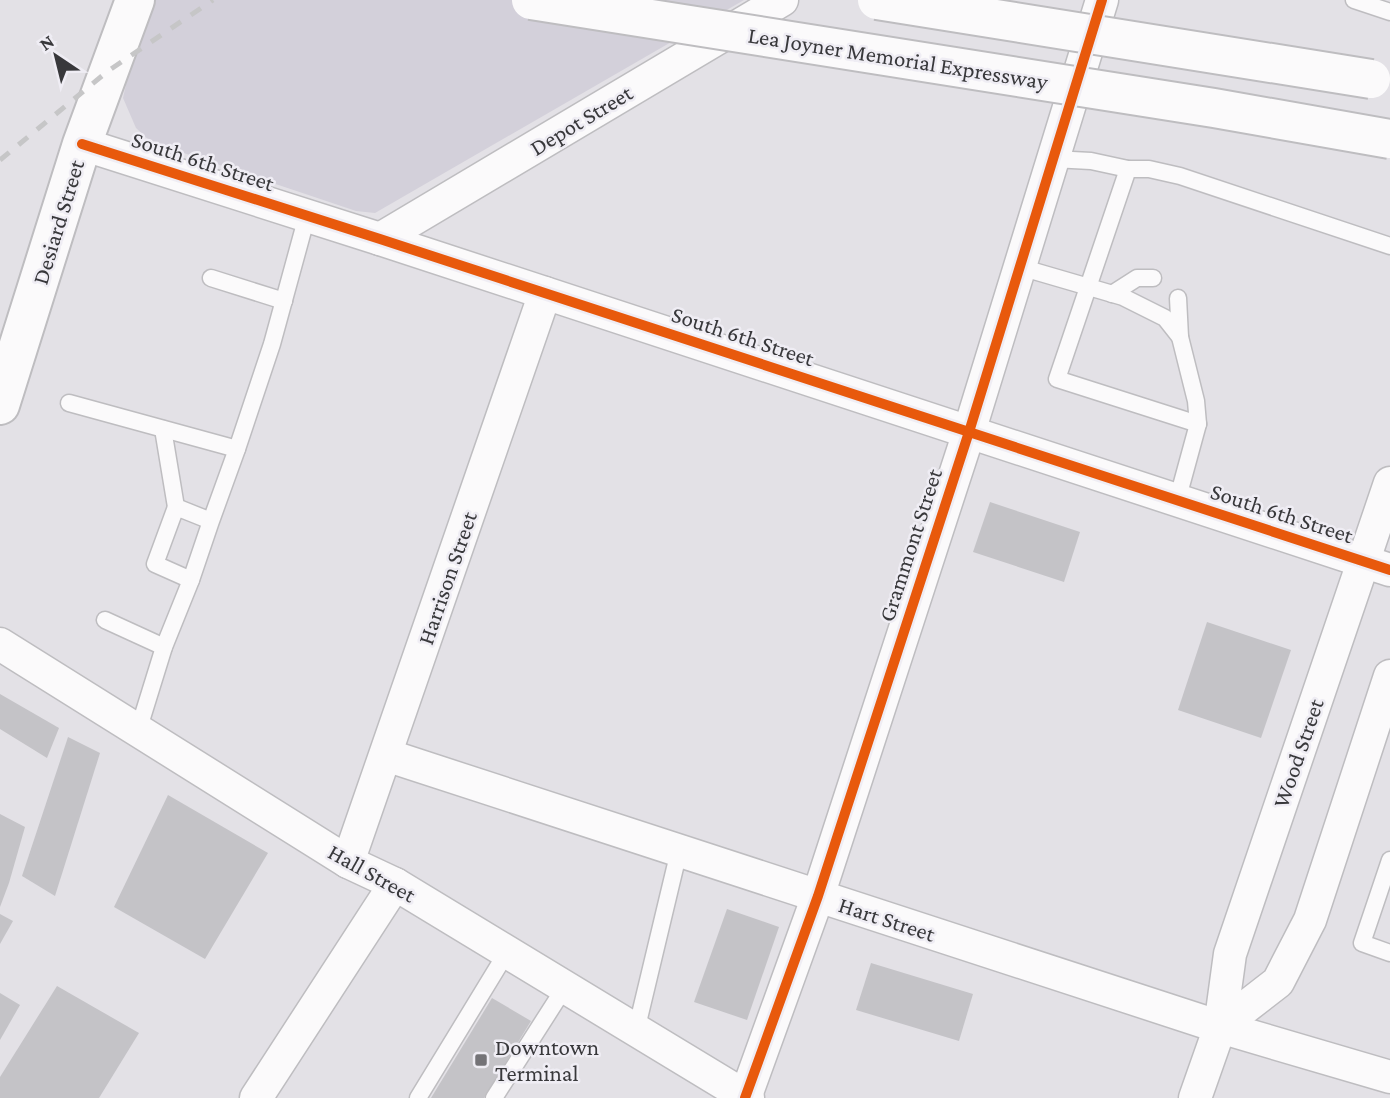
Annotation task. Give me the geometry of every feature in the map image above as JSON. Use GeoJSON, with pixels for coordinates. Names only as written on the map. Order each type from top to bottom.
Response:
{"type":"FeatureCollection","features":[{"type":"Feature","properties":{"kind":"main road","name":"Desiard Street"},"geometry":{"type":"LineString","coordinates":[[0,405],[82,144],[135,0]]}},
{"type":"Feature","properties":{"kind":"main road","name":"Lea Joyner Memorial Expressway"},"geometry":{"type":"LineString","coordinates":[[531,0],[1214,108],[1390,139]]}},
{"type":"Feature","properties":{"kind":"main road"},"geometry":{"type":"LineString","coordinates":[[877,0],[1371,79]]}},
{"type":"Feature","properties":{"kind":"street","name":"Depot Street"},"geometry":{"type":"LineString","coordinates":[[380,239],[782,0]]}},
{"type":"Feature","properties":{"kind":"street","name":"Grammont Street"},"geometry":{"type":"LineString","coordinates":[[746,1098],[818,896],[968,432],[1102,0]]}},
{"type":"Feature","properties":{"kind":"street","name":"South 6th Street"},"geometry":{"type":"LineString","coordinates":[[82,144],[1377,566]]}},
{"type":"Feature","properties":{"kind":"street","name":"Harrison Street"},"geometry":{"type":"LineString","coordinates":[[348,862],[545,293]]}},
{"type":"Feature","properties":{"kind":"street","name":"Wood Street"},"geometry":{"type":"LineString","coordinates":[[1195,1098],[1220,1027],[1230,954],[1377,566],[1390,483]]}},
{"type":"Feature","properties":{"kind":"street","name":"Hall Street"},"geometry":{"type":"LineString","coordinates":[[0,644],[348,862],[395,884],[746,1098]]}},
{"type":"Feature","properties":{"kind":"street"},"geometry":{"type":"LineString","coordinates":[[1220,1027],[1278,982],[1310,920],[1390,676]]}},
{"type":"Feature","properties":{"kind":"street","name":"Hart Street"},"geometry":{"type":"LineString","coordinates":[[386,755],[1220,1027],[1390,1077]]}},
{"type":"Feature","properties":{"kind":"street"},"geometry":{"type":"LineString","coordinates":[[256,1098],[395,884]]}},
{"type":"Feature","properties":{"kind":"lane"},"geometry":{"type":"LineString","coordinates":[[1354,0],[1390,12]]}},
{"type":"Feature","properties":{"kind":"lane"},"geometry":{"type":"LineString","coordinates":[[1053,159],[1091,161],[1180,176],[1390,246]]}},
{"type":"Feature","properties":{"kind":"lane"},"geometry":{"type":"LineString","coordinates":[[1128,169],[1057,379],[1198,424]]}},
{"type":"Feature","properties":{"kind":"lane"},"geometry":{"type":"LineString","coordinates":[[138,731],[164,646],[191,580],[272,344],[307,216]]}},
{"type":"Feature","properties":{"kind":"lane"},"geometry":{"type":"LineString","coordinates":[[1020,267],[1123,298],[1166,318],[1180,337]]}},
{"type":"Feature","properties":{"kind":"lane"},"geometry":{"type":"LineString","coordinates":[[211,278],[284,301]]}},
{"type":"Feature","properties":{"kind":"lane"},"geometry":{"type":"LineString","coordinates":[[1112,294],[1137,278],[1153,278]]}},
{"type":"Feature","properties":{"kind":"lane"},"geometry":{"type":"LineString","coordinates":[[1177,501],[1198,424],[1196,401],[1180,337],[1178,298]]}},
{"type":"Feature","properties":{"kind":"lane"},"geometry":{"type":"LineString","coordinates":[[69,403],[237,449]]}},
{"type":"Feature","properties":{"kind":"lane"},"geometry":{"type":"LineString","coordinates":[[163,429],[176,507],[155,564],[191,580]]}},
{"type":"Feature","properties":{"kind":"lane"},"geometry":{"type":"LineString","coordinates":[[176,507],[211,521]]}},
{"type":"Feature","properties":{"kind":"lane"},"geometry":{"type":"LineString","coordinates":[[105,620],[164,646]]}},
{"type":"Feature","properties":{"kind":"lane"},"geometry":{"type":"LineString","coordinates":[[636,1031],[680,851]]}},
{"type":"Feature","properties":{"kind":"lane"},"geometry":{"type":"LineString","coordinates":[[1390,860],[1362,943],[1390,953]]}},
{"type":"Feature","properties":{"kind":"lane"},"geometry":{"type":"LineString","coordinates":[[418,1098],[507,952]]}},
{"type":"Feature","properties":{"kind":"lane"},"geometry":{"type":"LineString","coordinates":[[494,1098],[565,987]]}},
{"type":"Feature","properties":{"kind":"shaded area"},"geometry":{"type":"Polygon","coordinates":[[[154,0],[744,0],[375,213],[356,211],[151,142],[136,128],[123,98],[154,0]]]}},
{"type":"Feature","properties":{"kind":"building"},"geometry":{"type":"Polygon","coordinates":[[[990,502],[1080,532],[1064,582],[973,552],[990,502]]]}},
{"type":"Feature","properties":{"kind":"building"},"geometry":{"type":"Polygon","coordinates":[[[1207,622],[1291,650],[1261,738],[1178,710],[1207,622]]]}},
{"type":"Feature","properties":{"kind":"building"},"geometry":{"type":"Polygon","coordinates":[[[0,694],[59,728],[47,758],[0,729],[0,694]]]}},
{"type":"Feature","properties":{"kind":"building"},"geometry":{"type":"Polygon","coordinates":[[[68,737],[100,753],[55,896],[22,876],[68,737]]]}},
{"type":"Feature","properties":{"kind":"building"},"geometry":{"type":"Polygon","coordinates":[[[168,795],[268,853],[205,959],[114,907],[168,795]]]}},
{"type":"Feature","properties":{"kind":"building"},"geometry":{"type":"Polygon","coordinates":[[[0,814],[25,827],[0,907],[0,814]]]}},
{"type":"Feature","properties":{"kind":"building"},"geometry":{"type":"Polygon","coordinates":[[[727,909],[779,927],[747,1020],[694,1002],[727,909]]]}},
{"type":"Feature","properties":{"kind":"building"},"geometry":{"type":"Polygon","coordinates":[[[0,914],[13,921],[0,944],[0,914]]]}},
{"type":"Feature","properties":{"kind":"building"},"geometry":{"type":"Polygon","coordinates":[[[871,963],[973,994],[959,1041],[856,1010],[871,963]]]}},
{"type":"Feature","properties":{"kind":"building"},"geometry":{"type":"Polygon","coordinates":[[[57,986],[139,1033],[99,1098],[0,1098],[0,1077],[57,986]]]}},
{"type":"Feature","properties":{"kind":"building"},"geometry":{"type":"Polygon","coordinates":[[[0,993],[20,1005],[0,1040],[0,993]]]}},
{"type":"Feature","properties":{"kind":"building","name":"Downtown Terminal"},"geometry":{"type":"Polygon","coordinates":[[[492,998],[531,1021],[484,1098],[431,1098],[492,998]]]}},
{"type":"Feature","properties":{"kind":"railway"},"geometry":{"type":"LineString","coordinates":[[0,160],[108,71],[213,0]]}},
{"type":"Feature","properties":{"kind":"cycle path"},"geometry":{"type":"LineString","coordinates":[[745,1098],[818,896],[969,432],[1102,0]]}},
{"type":"Feature","properties":{"kind":"cycle path"},"geometry":{"type":"LineString","coordinates":[[82,144],[1390,570]]}},
{"type":"Feature","properties":{"kind":"place","name":"Downtown Terminal"},"geometry":{"type":"Point","coordinates":[481,1060]}}]}
